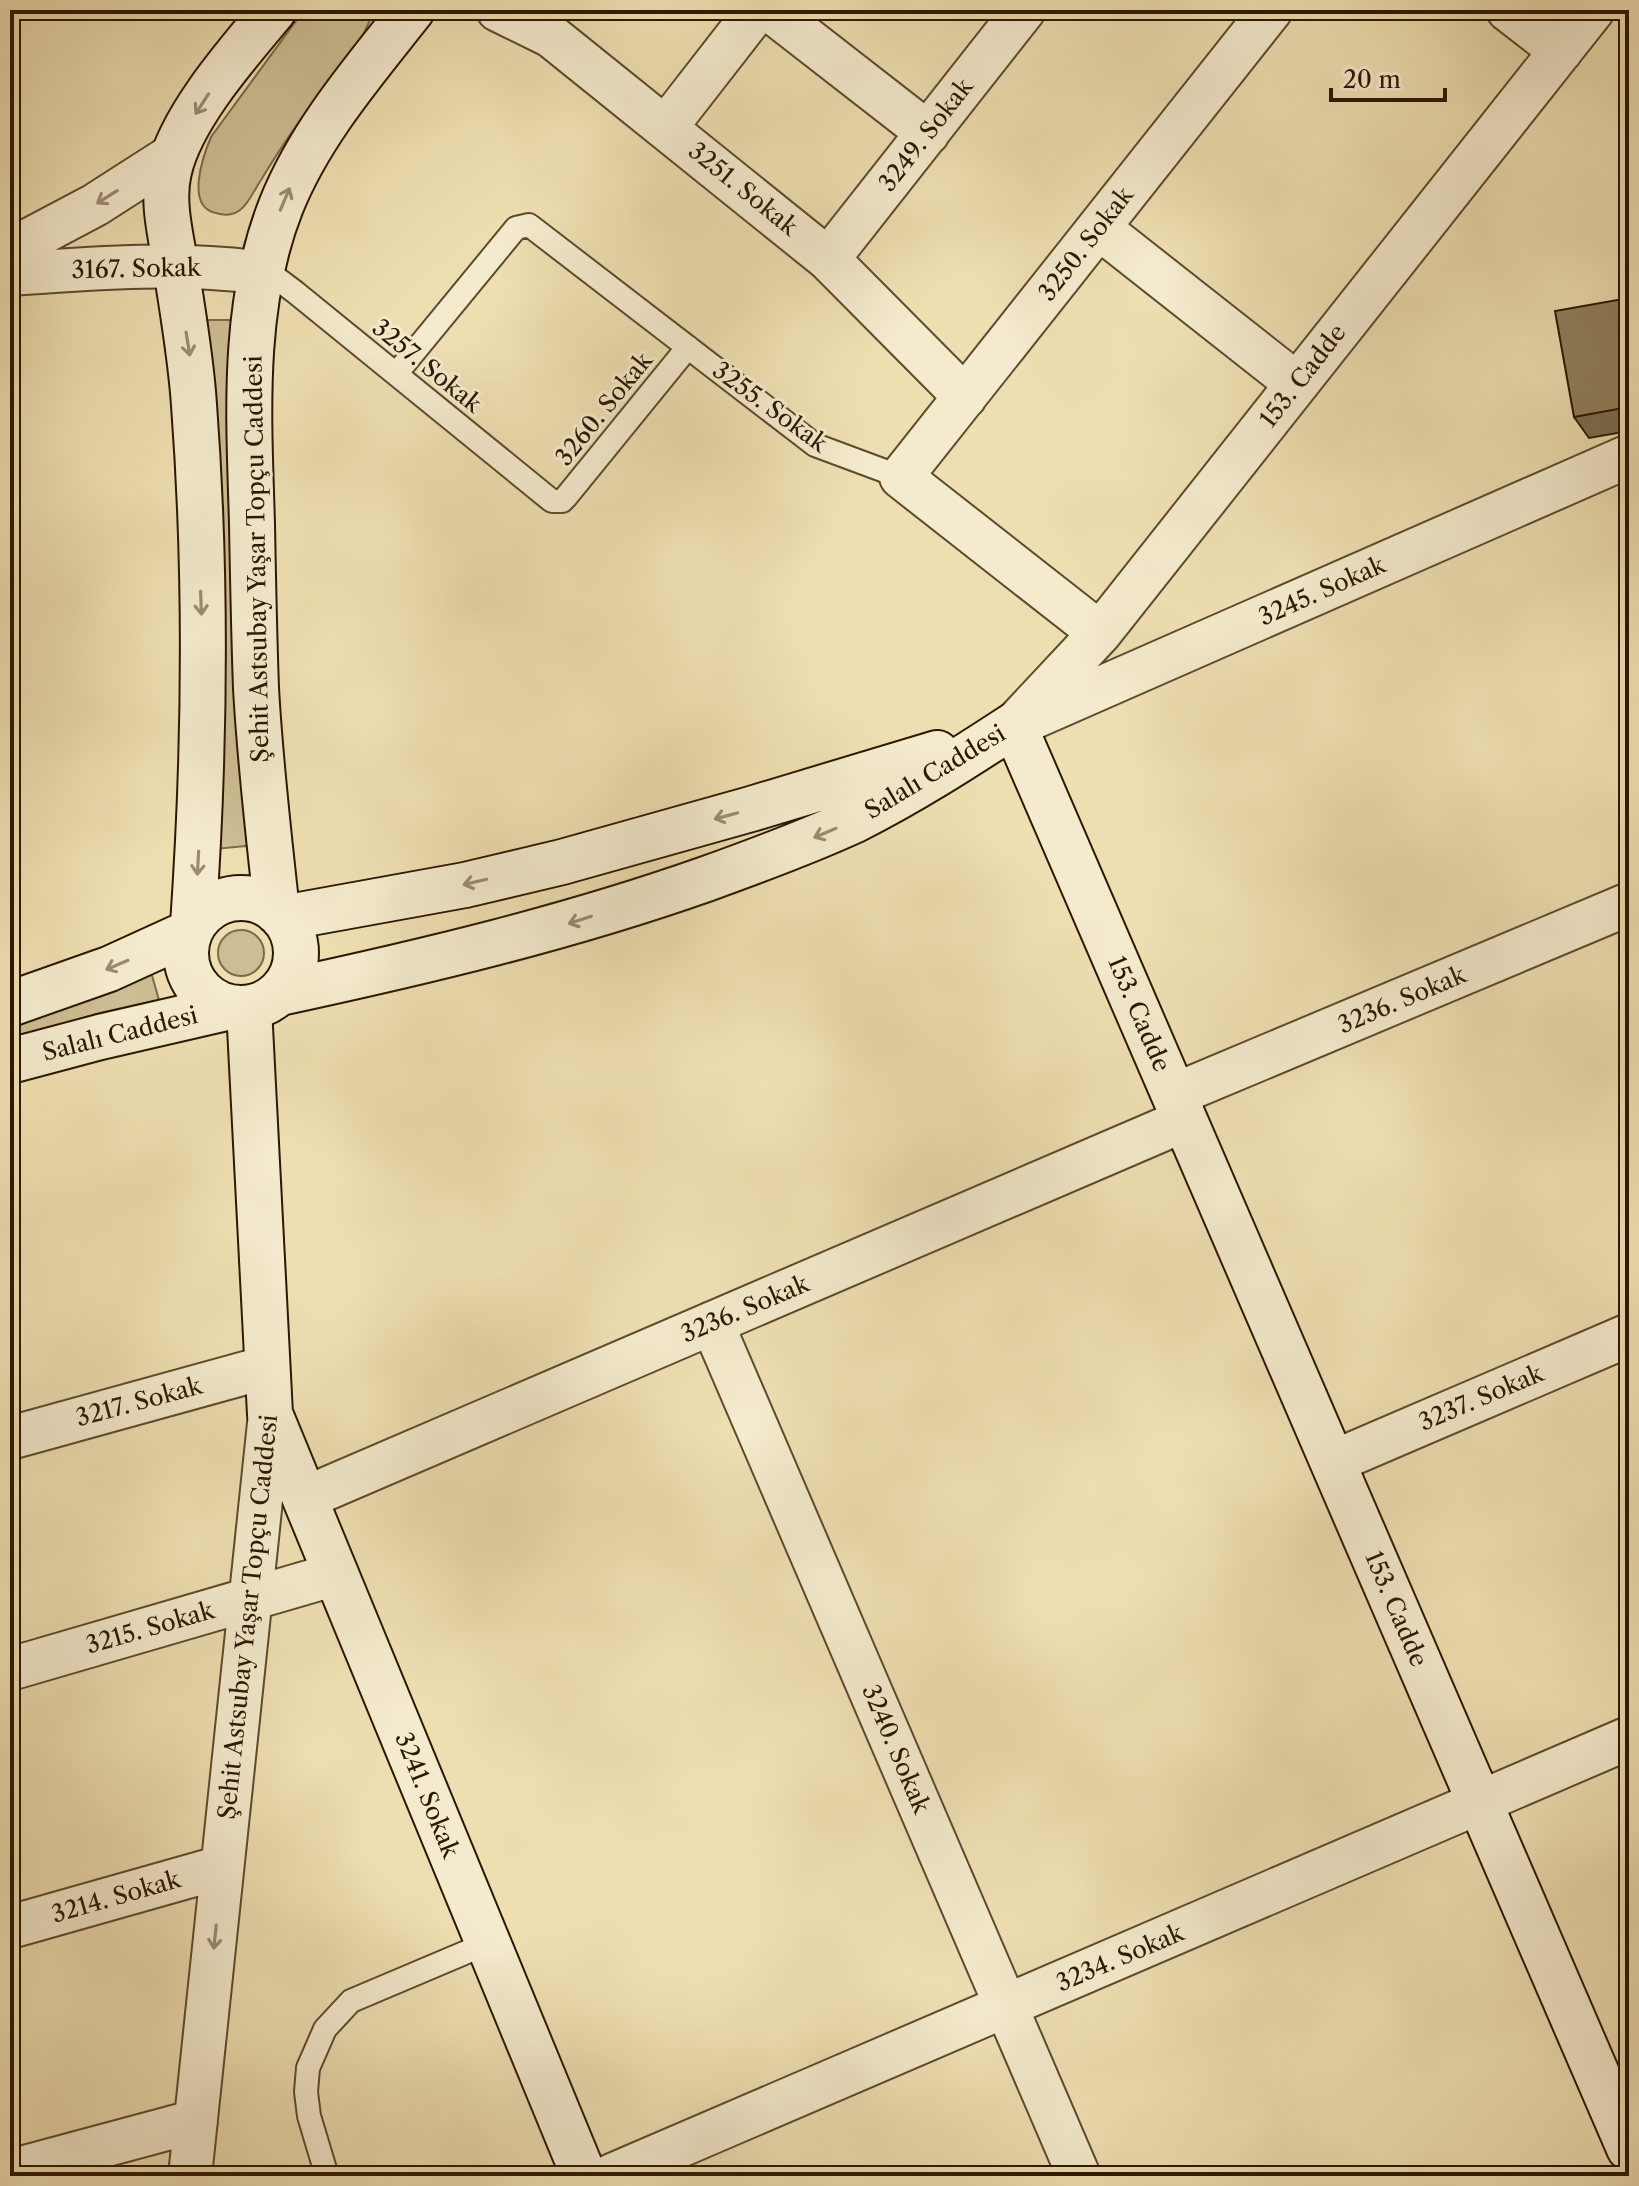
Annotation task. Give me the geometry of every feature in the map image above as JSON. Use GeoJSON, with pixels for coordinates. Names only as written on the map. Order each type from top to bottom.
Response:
{"type":"FeatureCollection","features":[{"type":"Feature","properties":{"kind":"street","name":"Şehit Astsubay Yaşar Topçu Caddesi"},"geometry":{"type":"LineString","coordinates":[[280,915],[256,687],[249,443],[250,369],[262,273],[281,208],[295,174],[353,86],[412,10]]}},
{"type":"Feature","properties":{"kind":"street","name":"3251. Sokak"},"geometry":{"type":"LineString","coordinates":[[498,10],[551,36],[828,259],[965,397]]}},
{"type":"Feature","properties":{"kind":"street"},"geometry":{"type":"LineString","coordinates":[[666,127],[757,10]]}},
{"type":"Feature","properties":{"kind":"street"},"geometry":{"type":"LineString","coordinates":[[770,10],[928,133]]}},
{"type":"Feature","properties":{"kind":"street","name":"3249. Sokak"},"geometry":{"type":"LineString","coordinates":[[828,259],[1024,10]]}},
{"type":"Feature","properties":{"kind":"street","name":"3250. Sokak"},"geometry":{"type":"LineString","coordinates":[[901,477],[1271,10]]}},
{"type":"Feature","properties":{"kind":"street"},"geometry":{"type":"LineString","coordinates":[[1508,10],[1561,51]]}},
{"type":"Feature","properties":{"kind":"street","name":"153. Cadde"},"geometry":{"type":"LineString","coordinates":[[1593,10],[1100,633],[1014,725],[1629,2148]]}},
{"type":"Feature","properties":{"kind":"street"},"geometry":{"type":"LineString","coordinates":[[10,1004],[109,969],[191,929],[198,917],[213,904],[231,898],[249,898],[266,903],[280,915],[291,928],[296,945],[296,962],[290,979],[253,1003],[212,1001],[197,988],[188,971],[185,952],[191,929],[204,704],[197,449],[191,363],[167,198],[168,176],[173,155],[258,20]]}},
{"type":"Feature","properties":{"kind":"street","name":"3167. Sokak"},"geometry":{"type":"LineString","coordinates":[[10,250],[95,205],[173,155]]}},
{"type":"Feature","properties":{"kind":"street"},"geometry":{"type":"LineString","coordinates":[[1099,228],[1297,384]]}},
{"type":"Feature","properties":{"kind":"street","name":"3167. Sokak"},"geometry":{"type":"LineString","coordinates":[[10,274],[175,266],[262,273]]}},
{"type":"Feature","properties":{"kind":"street","name":"3245. Sokak"},"geometry":{"type":"LineString","coordinates":[[1014,725],[1629,456]]}},
{"type":"Feature","properties":{"kind":"street","name":"3255. Sokak"},"geometry":{"type":"LineString","coordinates":[[901,477],[1100,633]]}},
{"type":"Feature","properties":{"kind":"street","name":"Salalı Caddesi"},"geometry":{"type":"LineString","coordinates":[[280,915],[465,885],[562,862],[866,776],[1014,725]]}},
{"type":"Feature","properties":{"kind":"street","name":"Salalı Caddesi"},"geometry":{"type":"LineString","coordinates":[[10,1061],[426,962],[565,925],[771,856],[853,821],[932,779],[1014,725]]}},
{"type":"Feature","properties":{"kind":"street","name":"3236. Sokak"},"geometry":{"type":"LineString","coordinates":[[305,1498],[712,1323],[1629,904]]}},
{"type":"Feature","properties":{"kind":"street","name":"Şehit Astsubay Yaşar Topçu Caddesi"},"geometry":{"type":"LineString","coordinates":[[190,2176],[270,1414],[253,1003]]}},
{"type":"Feature","properties":{"kind":"street","name":"3240. Sokak"},"geometry":{"type":"LineString","coordinates":[[712,1323],[1079,2176]]}},
{"type":"Feature","properties":{"kind":"street","name":"3237. Sokak"},"geometry":{"type":"LineString","coordinates":[[1333,1462],[1629,1335]]}},
{"type":"Feature","properties":{"kind":"street","name":"3217. Sokak"},"geometry":{"type":"LineString","coordinates":[[10,1438],[267,1367]]}},
{"type":"Feature","properties":{"kind":"street","name":"3241. Sokak"},"geometry":{"type":"LineString","coordinates":[[270,1414],[584,2176]]}},
{"type":"Feature","properties":{"kind":"street","name":"3215. Sokak"},"geometry":{"type":"LineString","coordinates":[[10,1669],[336,1574]]}},
{"type":"Feature","properties":{"kind":"street","name":"3234. Sokak"},"geometry":{"type":"LineString","coordinates":[[610,2176],[1629,1738]]}},
{"type":"Feature","properties":{"kind":"street","name":"3214. Sokak"},"geometry":{"type":"LineString","coordinates":[[10,1927],[222,1867]]}},
{"type":"Feature","properties":{"kind":"street"},"geometry":{"type":"LineString","coordinates":[[10,2171],[196,2121]]}},
{"type":"Feature","properties":{"kind":"lane","name":"3255. Sokak"},"geometry":{"type":"LineString","coordinates":[[396,374],[516,228],[524,224],[532,226],[815,445],[901,477]]}},
{"type":"Feature","properties":{"kind":"lane","name":"3257. Sokak"},"geometry":{"type":"LineString","coordinates":[[262,273],[279,280],[295,292],[548,499],[557,502]]}},
{"type":"Feature","properties":{"kind":"lane","name":"3260. Sokak"},"geometry":{"type":"LineString","coordinates":[[557,502],[566,497],[688,347]]}},
{"type":"Feature","properties":{"kind":"lane"},"geometry":{"type":"LineString","coordinates":[[327,2176],[309,2116],[306,2092],[308,2068],[325,2029],[351,2001],[488,1943]]}},
{"type":"Feature","properties":{"kind":"shaded area"},"geometry":{"type":"Polygon","coordinates":[[[304,10],[370,10],[370,20],[243,207],[235,213],[218,214],[207,209],[199,191],[204,156],[211,137],[304,10]]]}},
{"type":"Feature","properties":{"kind":"shaded area"},"geometry":{"type":"Polygon","coordinates":[[[209,320],[235,320],[257,848],[216,849],[205,324],[209,320]]]}},
{"type":"Feature","properties":{"kind":"shaded area"},"geometry":{"type":"Polygon","coordinates":[[[241,930],[258,936],[264,953],[258,970],[241,976],[224,970],[218,953],[224,936],[241,930]]]}},
{"type":"Feature","properties":{"kind":"shaded area"},"geometry":{"type":"Polygon","coordinates":[[[151,972],[159,1000],[100,1013],[10,1040],[10,1020],[151,972]]]}},
{"type":"Feature","properties":{"kind":"building"},"geometry":{"type":"Polygon","coordinates":[[[1629,298],[1629,407],[1574,417],[1555,311],[1629,298]]]}}]}
